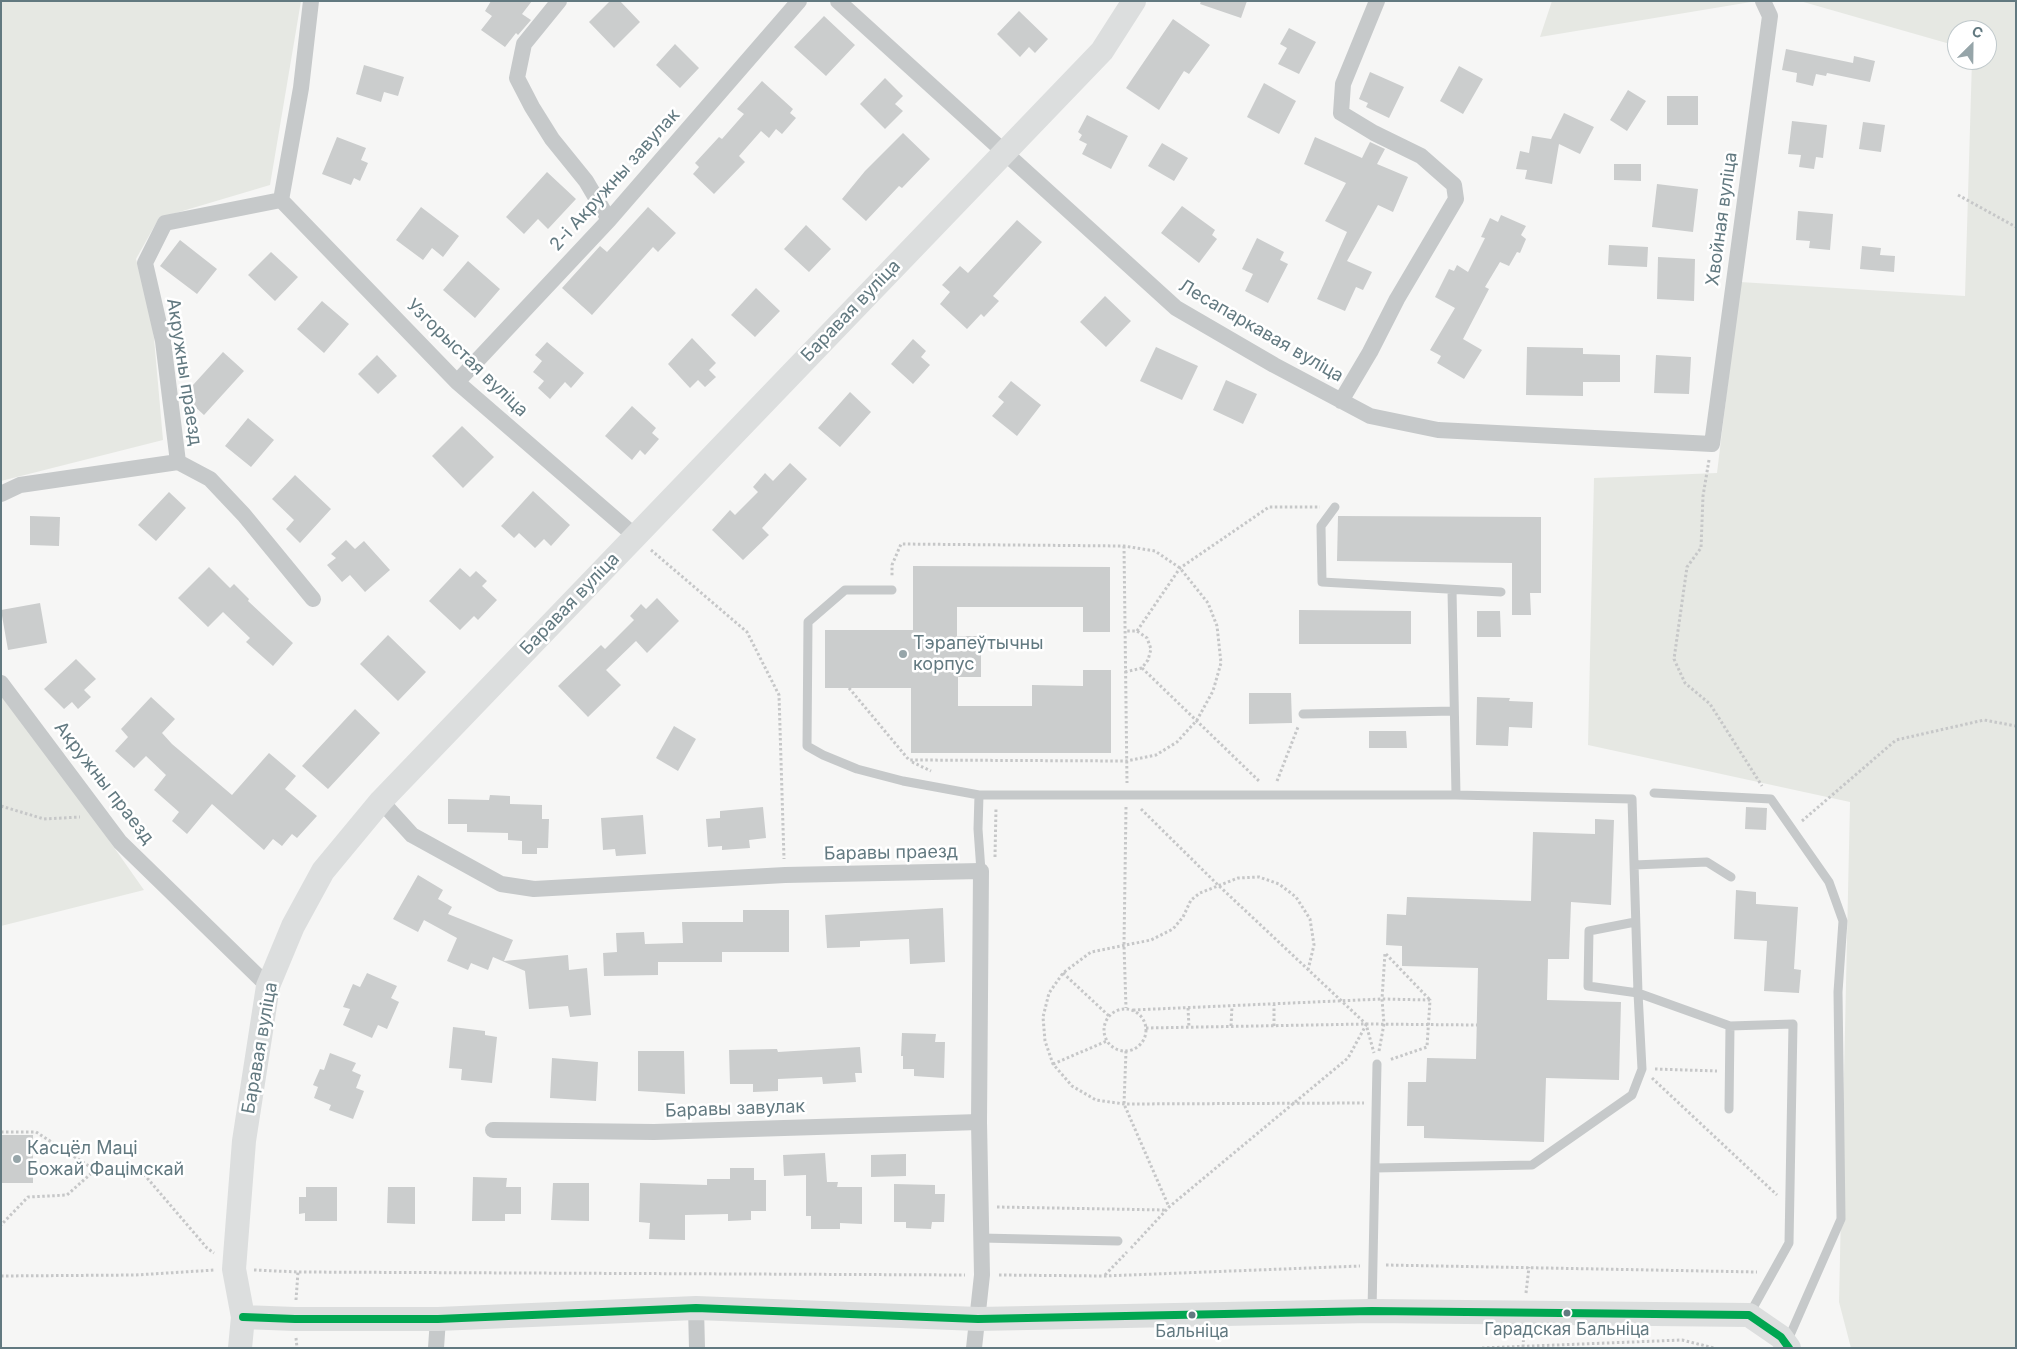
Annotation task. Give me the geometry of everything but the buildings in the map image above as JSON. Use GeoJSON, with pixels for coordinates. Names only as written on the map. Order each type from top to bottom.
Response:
{"type":"FeatureCollection","features":[{"type":"Feature","properties":{"kind":"street"},"geometry":{"type":"LineString","coordinates":[[281,200],[301,88],[311,1]]}},
{"type":"Feature","properties":{"kind":"street"},"geometry":{"type":"LineString","coordinates":[[559,1],[524,44],[517,78],[552,139],[586,181],[609,220]]}},
{"type":"Feature","properties":{"kind":"street","name":"2-і Акружны завулак"},"geometry":{"type":"LineString","coordinates":[[457,382],[609,220],[799,1]]}},
{"type":"Feature","properties":{"kind":"street","name":"Лесапаркавая вуліца"},"geometry":{"type":"LineString","coordinates":[[838,1],[1176,308],[1274,365],[1370,416],[1438,430],[1712,444]]}},
{"type":"Feature","properties":{"kind":"street","name":"Баравая вуліца"},"geometry":{"type":"LineString","coordinates":[[240,1348],[243,1317],[234,1269],[244,1141],[268,986],[293,926],[322,871],[381,801],[1102,51],[1134,1]]}},
{"type":"Feature","properties":{"kind":"street"},"geometry":{"type":"LineString","coordinates":[[1341,401],[1370,352],[1397,299],[1456,199],[1454,185],[1421,156],[1374,134],[1341,113],[1343,84],[1377,1]]}},
{"type":"Feature","properties":{"kind":"street","name":"Хвойная вуліца"},"geometry":{"type":"LineString","coordinates":[[1712,444],[1770,16],[1763,1]]}},
{"type":"Feature","properties":{"kind":"street","name":"Узгорыстая вуліца"},"geometry":{"type":"LineString","coordinates":[[281,200],[457,382],[635,536]]}},
{"type":"Feature","properties":{"kind":"street","name":"Акружны праезд"},"geometry":{"type":"LineString","coordinates":[[1,494],[20,485],[178,462],[163,341],[145,263],[165,223],[281,200]]}},
{"type":"Feature","properties":{"kind":"street"},"geometry":{"type":"LineString","coordinates":[[178,462],[210,479],[244,516],[313,599]]}},
{"type":"Feature","properties":{"kind":"street","name":"Акружны праезд"},"geometry":{"type":"LineString","coordinates":[[1,683],[120,842],[268,986]]}},
{"type":"Feature","properties":{"kind":"street","name":"Баравы праезд"},"geometry":{"type":"LineString","coordinates":[[381,801],[412,834],[502,884],[534,889],[785,875],[981,871],[979,1122],[982,1275],[974,1348]]}},
{"type":"Feature","properties":{"kind":"street","name":"Баравы завулак"},"geometry":{"type":"LineString","coordinates":[[493,1130],[654,1132],[979,1122]]}},
{"type":"Feature","properties":{"kind":"street"},"geometry":{"type":"LineString","coordinates":[[243,1317],[438,1319],[696,1308],[978,1319],[1372,1312],[1749,1315],[1781,1337],[1787,1346]]}},
{"type":"Feature","properties":{"kind":"street"},"geometry":{"type":"LineString","coordinates":[[696,1308],[696,1348]]}},
{"type":"Feature","properties":{"kind":"street"},"geometry":{"type":"LineString","coordinates":[[436,1348],[438,1319]]}},
{"type":"Feature","properties":{"kind":"lane"},"geometry":{"type":"LineString","coordinates":[[1335,507],[1321,526],[1322,582],[1501,592]]}},
{"type":"Feature","properties":{"kind":"lane"},"geometry":{"type":"LineString","coordinates":[[892,590],[845,590],[808,622],[807,746],[823,755],[858,769],[902,781],[979,794],[1456,795],[1632,798],[1635,922],[1642,1069],[1632,1095],[1532,1165],[1376,1168]]}},
{"type":"Feature","properties":{"kind":"lane"},"geometry":{"type":"LineString","coordinates":[[1452,590],[1456,795]]}},
{"type":"Feature","properties":{"kind":"lane"},"geometry":{"type":"LineString","coordinates":[[1304,714],[1454,711]]}},
{"type":"Feature","properties":{"kind":"lane"},"geometry":{"type":"LineString","coordinates":[[1654,793],[1771,799],[1829,882],[1843,921],[1838,992],[1841,1219],[1787,1346]]}},
{"type":"Feature","properties":{"kind":"lane"},"geometry":{"type":"LineString","coordinates":[[979,794],[978,829],[981,871]]}},
{"type":"Feature","properties":{"kind":"lane"},"geometry":{"type":"LineString","coordinates":[[1634,865],[1707,862],[1731,877]]}},
{"type":"Feature","properties":{"kind":"lane"},"geometry":{"type":"LineString","coordinates":[[1635,922],[1589,931],[1588,986],[1638,993],[1730,1026],[1793,1024],[1789,1243],[1749,1315]]}},
{"type":"Feature","properties":{"kind":"lane"},"geometry":{"type":"LineString","coordinates":[[1729,1108],[1730,1026]]}},
{"type":"Feature","properties":{"kind":"lane"},"geometry":{"type":"LineString","coordinates":[[1372,1312],[1377,1064]]}},
{"type":"Feature","properties":{"kind":"lane"},"geometry":{"type":"LineString","coordinates":[[981,1238],[1118,1241]]}},
{"type":"Feature","properties":{"kind":"path"},"geometry":{"type":"LineString","coordinates":[[1958,195],[2016,226]]}},
{"type":"Feature","properties":{"kind":"path"},"geometry":{"type":"LineString","coordinates":[[1712,444],[1703,496],[1701,548],[1687,567],[1674,659],[1685,683],[1710,704],[1771,799]]}},
{"type":"Feature","properties":{"kind":"path"},"geometry":{"type":"LineString","coordinates":[[1137,631],[1180,568],[1269,507],[1335,507]]}},
{"type":"Feature","properties":{"kind":"path"},"geometry":{"type":"LineString","coordinates":[[635,536],[747,632],[779,695],[785,875]]}},
{"type":"Feature","properties":{"kind":"path"},"geometry":{"type":"LineString","coordinates":[[849,688],[909,760],[1126,761],[1156,755],[1177,742],[1197,720],[1213,691],[1221,662],[1217,626],[1208,603],[1180,568],[1155,551],[1124,546],[901,544],[892,565],[892,590]]}},
{"type":"Feature","properties":{"kind":"path"},"geometry":{"type":"LineString","coordinates":[[1124,546],[1126,631],[1124,945],[1126,1008]]}},
{"type":"Feature","properties":{"kind":"path"},"geometry":{"type":"LineString","coordinates":[[1125,672],[1142,668],[1148,660],[1151,649],[1147,638],[1137,631],[1126,631]]}},
{"type":"Feature","properties":{"kind":"path"},"geometry":{"type":"LineString","coordinates":[[1142,668],[1272,794],[1304,714]]}},
{"type":"Feature","properties":{"kind":"path"},"geometry":{"type":"LineString","coordinates":[[1792,830],[1896,740],[1984,720],[2016,726]]}},
{"type":"Feature","properties":{"kind":"path"},"geometry":{"type":"LineString","coordinates":[[1126,794],[1217,884],[1366,1024],[1377,1064]]}},
{"type":"Feature","properties":{"kind":"path"},"geometry":{"type":"LineString","coordinates":[[1,806],[44,819],[100,816]]}},
{"type":"Feature","properties":{"kind":"path"},"geometry":{"type":"LineString","coordinates":[[1308,970],[1314,945],[1310,919],[1296,897],[1279,884],[1259,877],[1238,878],[1217,884],[1191,900],[1183,917],[1173,929],[1151,940],[1091,952],[1063,973],[1049,993],[1043,1017],[1045,1042],[1053,1064],[1072,1086],[1096,1100],[1124,1104],[1376,1103]]}},
{"type":"Feature","properties":{"kind":"path"},"geometry":{"type":"LineString","coordinates":[[1385,953],[1430,1000],[1427,1047],[1377,1064],[1384,1024],[1382,999],[1385,953]]}},
{"type":"Feature","properties":{"kind":"path"},"geometry":{"type":"LineString","coordinates":[[1063,973],[1109,1016]]}},
{"type":"Feature","properties":{"kind":"path"},"geometry":{"type":"LineString","coordinates":[[1133,1010],[1142,1017],[1146,1034],[1139,1046],[1126,1051],[1115,1048],[1107,1041],[1104,1028],[1109,1016],[1120,1009],[1126,1008],[1133,1010],[1382,999],[1430,1000]]}},
{"type":"Feature","properties":{"kind":"path"},"geometry":{"type":"LineString","coordinates":[[1274,1005],[1274,1026]]}},
{"type":"Feature","properties":{"kind":"path"},"geometry":{"type":"LineString","coordinates":[[1231,1026],[1232,1006]]}},
{"type":"Feature","properties":{"kind":"path"},"geometry":{"type":"LineString","coordinates":[[1188,1008],[1189,1027]]}},
{"type":"Feature","properties":{"kind":"path"},"geometry":{"type":"LineString","coordinates":[[1104,1276],[1166,1210],[1348,1058],[1366,1024]]}},
{"type":"Feature","properties":{"kind":"path"},"geometry":{"type":"LineString","coordinates":[[1146,1028],[1366,1024],[1477,1025]]}},
{"type":"Feature","properties":{"kind":"path"},"geometry":{"type":"LineString","coordinates":[[1053,1064],[1107,1041]]}},
{"type":"Feature","properties":{"kind":"path"},"geometry":{"type":"LineString","coordinates":[[1126,1051],[1124,1104],[1170,1207]]}},
{"type":"Feature","properties":{"kind":"path"},"geometry":{"type":"LineString","coordinates":[[1642,1069],[1730,1072]]}},
{"type":"Feature","properties":{"kind":"path"},"geometry":{"type":"LineString","coordinates":[[1642,1069],[1790,1207]]}},
{"type":"Feature","properties":{"kind":"path"},"geometry":{"type":"LineString","coordinates":[[1,1132],[36,1132],[95,1170],[142,1172],[207,1248],[234,1269]]}},
{"type":"Feature","properties":{"kind":"path"},"geometry":{"type":"LineString","coordinates":[[1,1225],[28,1197],[67,1195],[95,1170]]}},
{"type":"Feature","properties":{"kind":"path"},"geometry":{"type":"LineString","coordinates":[[992,1207],[1166,1210]]}},
{"type":"Feature","properties":{"kind":"path"},"geometry":{"type":"LineString","coordinates":[[1,1276],[136,1275],[234,1269],[308,1272],[1104,1276],[1374,1265],[1773,1272]]}},
{"type":"Feature","properties":{"kind":"path"},"geometry":{"type":"LineString","coordinates":[[1482,1348],[1682,1340],[1714,1348]]}},
{"type":"Feature","properties":{"kind":"shaded area"},"geometry":{"type":"Polygon","coordinates":[[[1,1],[301,1],[270,185],[159,218],[136,259],[152,316],[163,440],[1,481],[1,1]]]}},
{"type":"Feature","properties":{"kind":"shaded area"},"geometry":{"type":"Polygon","coordinates":[[[1552,1],[1757,1],[1540,37],[1552,1]]]}},
{"type":"Feature","properties":{"kind":"shaded area"},"geometry":{"type":"Polygon","coordinates":[[[1800,1],[2016,1],[2016,1348],[1851,1348],[1839,1302],[1850,802],[1588,745],[1594,478],[1717,473],[1740,282],[1965,296],[1972,70],[1997,70],[1997,20],[1947,20],[1947,43],[1800,1]]]}},
{"type":"Feature","properties":{"kind":"shaded area"},"geometry":{"type":"Polygon","coordinates":[[[1,687],[144,890],[1,926],[1,687]]]}},
{"type":"Feature","properties":{"kind":"transit line"},"geometry":{"type":"LineString","coordinates":[[243,1317],[438,1319],[696,1308],[978,1319],[1372,1311],[1749,1315],[1781,1337],[1789,1348]]}},
{"type":"Feature","properties":{"kind":"place","name":"Тэрапеўтычны корпус"},"geometry":{"type":"Point","coordinates":[903,654]}},
{"type":"Feature","properties":{"kind":"place","name":"Касцёл Маці Божай Фацімскай"},"geometry":{"type":"Point","coordinates":[17,1159]}},
{"type":"Feature","properties":{"kind":"place","name":"Гарадская Бальніца"},"geometry":{"type":"Point","coordinates":[1567,1313]}},
{"type":"Feature","properties":{"kind":"place","name":"Бальніца"},"geometry":{"type":"Point","coordinates":[1192,1315]}}]}
